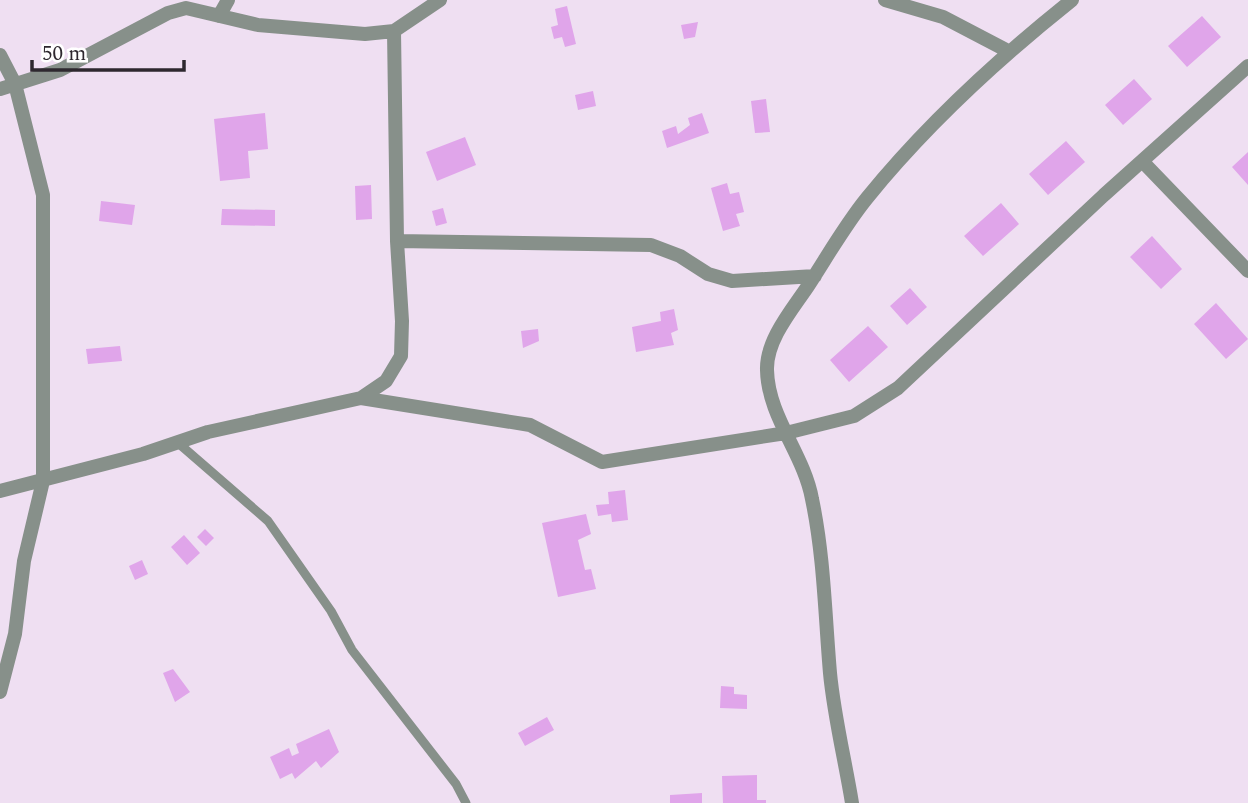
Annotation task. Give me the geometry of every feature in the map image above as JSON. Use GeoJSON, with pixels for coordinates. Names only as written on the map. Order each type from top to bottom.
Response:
{"type":"FeatureCollection","features":[{"type":"Feature","properties":{"kind":"street"},"geometry":{"type":"LineString","coordinates":[[219,16],[228,0]]}},
{"type":"Feature","properties":{"kind":"street"},"geometry":{"type":"LineString","coordinates":[[0,89],[60,70],[168,13],[186,8],[271,26],[365,34],[394,31],[440,0]]}},
{"type":"Feature","properties":{"kind":"street"},"geometry":{"type":"LineString","coordinates":[[885,0],[943,17],[1008,51]]}},
{"type":"Feature","properties":{"kind":"street"},"geometry":{"type":"LineString","coordinates":[[852,803],[831,675],[827,605],[812,498],[803,464],[775,410],[767,371],[769,352],[787,319],[866,199],[931,127],[1008,51],[1072,0]]}},
{"type":"Feature","properties":{"kind":"street"},"geometry":{"type":"LineString","coordinates":[[361,398],[386,381],[401,356],[394,31]]}},
{"type":"Feature","properties":{"kind":"street"},"geometry":{"type":"LineString","coordinates":[[0,55],[15,84],[43,195],[43,481],[24,561],[15,634],[0,692]]}},
{"type":"Feature","properties":{"kind":"street"},"geometry":{"type":"LineString","coordinates":[[0,491],[43,481],[208,432],[361,398],[530,425],[602,462],[786,433],[854,416],[898,388],[1248,66]]}},
{"type":"Feature","properties":{"kind":"street"},"geometry":{"type":"LineString","coordinates":[[1142,161],[1248,271]]}},
{"type":"Feature","properties":{"kind":"street"},"geometry":{"type":"LineString","coordinates":[[397,241],[651,245],[680,256],[708,274],[732,281],[815,276]]}},
{"type":"Feature","properties":{"kind":"lane"},"geometry":{"type":"LineString","coordinates":[[177,442],[268,520],[331,611],[352,650],[456,784],[466,803]]}},
{"type":"Feature","properties":{"kind":"building"},"geometry":{"type":"Polygon","coordinates":[[[567,6],[576,44],[565,47],[562,37],[554,39],[551,27],[558,25],[555,9],[567,6]]]}},
{"type":"Feature","properties":{"kind":"building"},"geometry":{"type":"Polygon","coordinates":[[[1202,16],[1221,37],[1187,67],[1168,46],[1202,16]]]}},
{"type":"Feature","properties":{"kind":"building"},"geometry":{"type":"Polygon","coordinates":[[[698,22],[695,37],[684,39],[681,25],[698,22]]]}},
{"type":"Feature","properties":{"kind":"building"},"geometry":{"type":"Polygon","coordinates":[[[1134,79],[1152,99],[1123,125],[1105,105],[1134,79]]]}},
{"type":"Feature","properties":{"kind":"building"},"geometry":{"type":"Polygon","coordinates":[[[593,91],[596,106],[578,110],[575,95],[593,91]]]}},
{"type":"Feature","properties":{"kind":"building"},"geometry":{"type":"Polygon","coordinates":[[[766,99],[770,132],[755,133],[751,101],[766,99]]]}},
{"type":"Feature","properties":{"kind":"building"},"geometry":{"type":"Polygon","coordinates":[[[265,113],[268,149],[248,151],[250,178],[220,181],[214,119],[265,113]]]}},
{"type":"Feature","properties":{"kind":"building"},"geometry":{"type":"Polygon","coordinates":[[[702,113],[709,133],[667,148],[662,131],[676,126],[678,134],[690,125],[688,118],[702,113]]]}},
{"type":"Feature","properties":{"kind":"building"},"geometry":{"type":"Polygon","coordinates":[[[465,137],[476,165],[437,181],[426,152],[465,137]]]}},
{"type":"Feature","properties":{"kind":"building"},"geometry":{"type":"Polygon","coordinates":[[[1066,141],[1085,162],[1048,195],[1029,174],[1066,141]]]}},
{"type":"Feature","properties":{"kind":"building"},"geometry":{"type":"Polygon","coordinates":[[[1248,152],[1248,185],[1232,167],[1248,152]]]}},
{"type":"Feature","properties":{"kind":"building"},"geometry":{"type":"Polygon","coordinates":[[[727,183],[730,194],[739,192],[744,212],[736,214],[740,226],[723,231],[711,188],[727,183]]]}},
{"type":"Feature","properties":{"kind":"building"},"geometry":{"type":"Polygon","coordinates":[[[371,185],[372,219],[356,220],[355,186],[371,185]]]}},
{"type":"Feature","properties":{"kind":"building"},"geometry":{"type":"Polygon","coordinates":[[[101,201],[135,205],[132,225],[99,221],[101,201]]]}},
{"type":"Feature","properties":{"kind":"building"},"geometry":{"type":"Polygon","coordinates":[[[1001,203],[1019,224],[983,256],[964,236],[1001,203]]]}},
{"type":"Feature","properties":{"kind":"building"},"geometry":{"type":"Polygon","coordinates":[[[443,208],[447,223],[436,226],[432,211],[443,208]]]}},
{"type":"Feature","properties":{"kind":"building"},"geometry":{"type":"Polygon","coordinates":[[[222,209],[275,210],[275,226],[221,225],[222,209]]]}},
{"type":"Feature","properties":{"kind":"building"},"geometry":{"type":"Polygon","coordinates":[[[1152,236],[1182,269],[1161,289],[1130,257],[1152,236]]]}},
{"type":"Feature","properties":{"kind":"building"},"geometry":{"type":"Polygon","coordinates":[[[910,288],[927,307],[907,325],[890,306],[910,288]]]}},
{"type":"Feature","properties":{"kind":"building"},"geometry":{"type":"Polygon","coordinates":[[[1216,303],[1248,339],[1226,359],[1194,324],[1216,303]]]}},
{"type":"Feature","properties":{"kind":"building"},"geometry":{"type":"Polygon","coordinates":[[[674,309],[678,330],[671,333],[674,345],[636,352],[632,327],[661,321],[660,312],[674,309]]]}},
{"type":"Feature","properties":{"kind":"building"},"geometry":{"type":"Polygon","coordinates":[[[868,326],[888,347],[849,382],[830,360],[868,326]]]}},
{"type":"Feature","properties":{"kind":"building"},"geometry":{"type":"Polygon","coordinates":[[[538,329],[539,341],[523,348],[521,331],[538,329]]]}},
{"type":"Feature","properties":{"kind":"building"},"geometry":{"type":"Polygon","coordinates":[[[120,346],[122,361],[88,364],[86,349],[120,346]]]}},
{"type":"Feature","properties":{"kind":"building"},"geometry":{"type":"Polygon","coordinates":[[[625,490],[628,520],[612,522],[611,514],[598,516],[596,505],[609,504],[608,492],[625,490]]]}},
{"type":"Feature","properties":{"kind":"building"},"geometry":{"type":"Polygon","coordinates":[[[586,514],[591,534],[578,540],[585,570],[591,569],[596,589],[558,597],[542,523],[586,514]]]}},
{"type":"Feature","properties":{"kind":"building"},"geometry":{"type":"Polygon","coordinates":[[[205,529],[214,538],[206,546],[197,537],[205,529]]]}},
{"type":"Feature","properties":{"kind":"building"},"geometry":{"type":"Polygon","coordinates":[[[184,535],[200,553],[187,565],[171,547],[184,535]]]}},
{"type":"Feature","properties":{"kind":"building"},"geometry":{"type":"Polygon","coordinates":[[[142,560],[148,574],[135,580],[129,566],[142,560]]]}},
{"type":"Feature","properties":{"kind":"building"},"geometry":{"type":"Polygon","coordinates":[[[173,669],[190,692],[175,702],[163,673],[173,669]]]}},
{"type":"Feature","properties":{"kind":"building"},"geometry":{"type":"Polygon","coordinates":[[[721,686],[734,687],[734,694],[747,695],[747,709],[720,708],[721,686]]]}},
{"type":"Feature","properties":{"kind":"building"},"geometry":{"type":"Polygon","coordinates":[[[547,717],[554,730],[525,746],[518,733],[547,717]]]}},
{"type":"Feature","properties":{"kind":"building"},"geometry":{"type":"Polygon","coordinates":[[[329,729],[339,752],[321,768],[316,761],[295,779],[292,773],[280,779],[270,757],[289,748],[292,756],[299,753],[296,744],[329,729]]]}},
{"type":"Feature","properties":{"kind":"building"},"geometry":{"type":"Polygon","coordinates":[[[757,775],[757,800],[766,800],[766,803],[723,803],[722,776],[757,775]]]}},
{"type":"Feature","properties":{"kind":"building"},"geometry":{"type":"Polygon","coordinates":[[[702,793],[702,803],[670,803],[670,795],[702,793]]]}}]}
